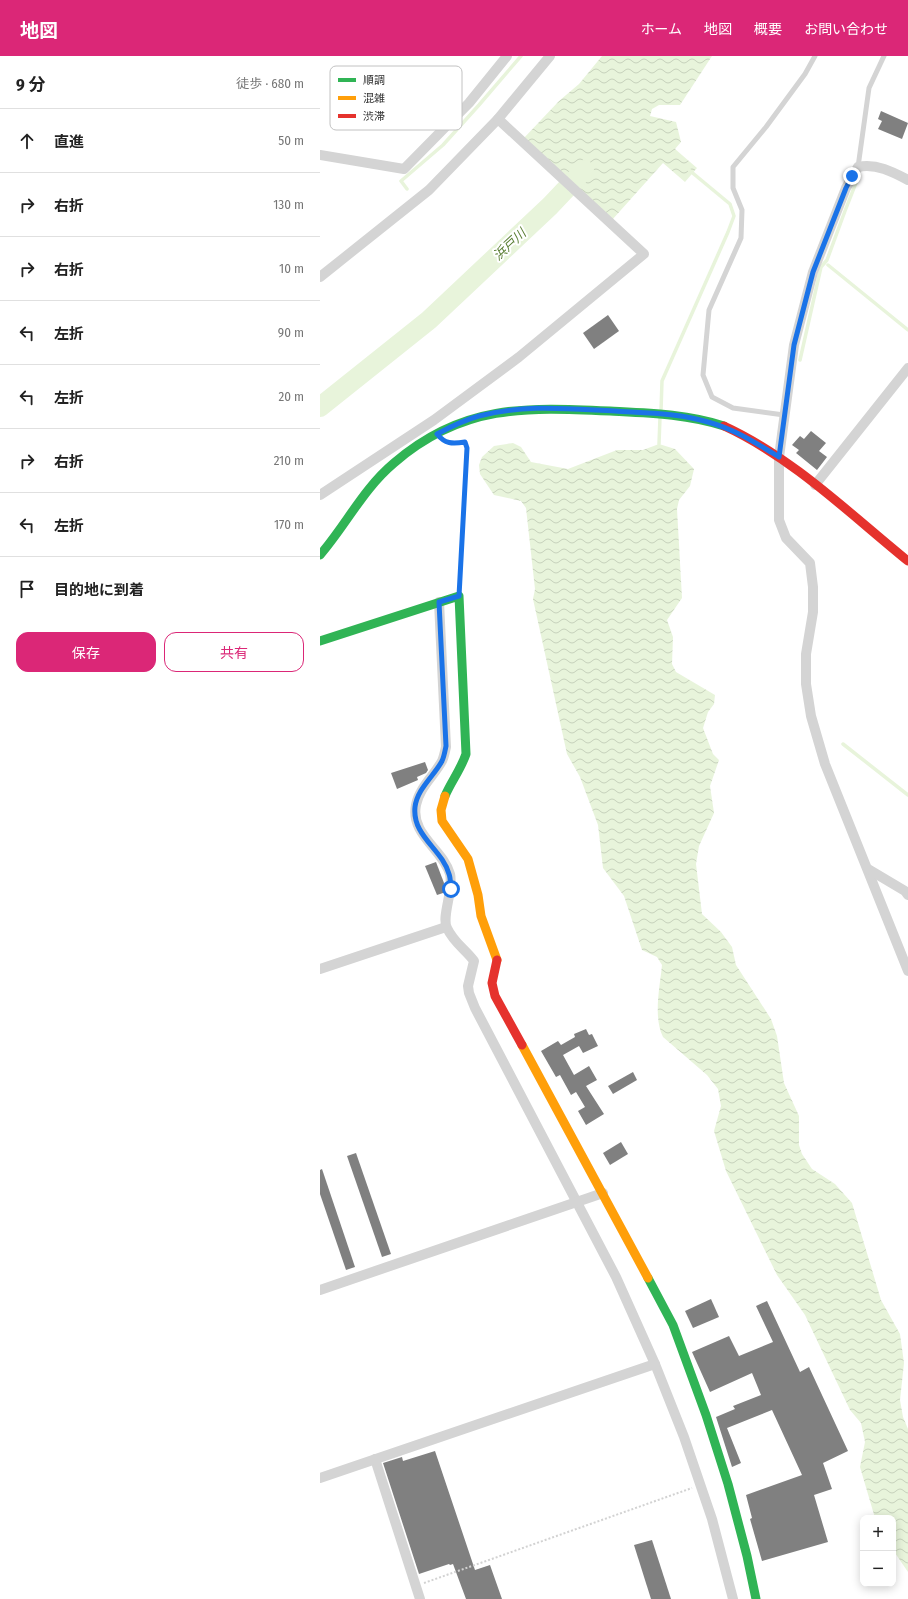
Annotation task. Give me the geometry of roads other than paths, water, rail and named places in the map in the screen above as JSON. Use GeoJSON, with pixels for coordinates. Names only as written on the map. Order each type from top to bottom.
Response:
{"type":"FeatureCollection","features":[{"type":"Feature","properties":{"kind":"street"},"geometry":{"type":"LineString","coordinates":[[462,110],[507,56]]}},
{"type":"Feature","properties":{"kind":"street"},"geometry":{"type":"LineString","coordinates":[[320,276],[429,190],[498,119],[550,56]]}},
{"type":"Feature","properties":{"kind":"street"},"geometry":{"type":"LineString","coordinates":[[320,495],[434,420],[519,357],[644,254],[498,119]]}},
{"type":"Feature","properties":{"kind":"street"},"geometry":{"type":"LineString","coordinates":[[320,155],[404,169],[442,130]]}},
{"type":"Feature","properties":{"kind":"street"},"geometry":{"type":"LineString","coordinates":[[908,180],[891,172],[872,166],[858,168],[846,188],[813,272],[794,345],[779,457],[779,520],[786,538],[810,563],[813,587],[813,612],[806,654],[806,684],[812,716],[825,764],[908,971]]}},
{"type":"Feature","properties":{"kind":"street"},"geometry":{"type":"LineString","coordinates":[[814,485],[908,368]]}},
{"type":"Feature","properties":{"kind":"street"},"geometry":{"type":"LineString","coordinates":[[320,554],[381,475],[400,458],[437,434],[468,419],[494,413],[506,411],[560,409],[677,415],[725,427],[779,457],[908,561]]}},
{"type":"Feature","properties":{"kind":"street"},"geometry":{"type":"LineString","coordinates":[[320,641],[459,596],[466,754],[463,764],[445,795],[441,810],[442,821],[468,859],[478,895],[480,913],[497,961],[492,983],[495,996],[603,1193],[673,1325],[706,1416],[728,1484],[747,1556],[756,1599]]}},
{"type":"Feature","properties":{"kind":"street"},"geometry":{"type":"LineString","coordinates":[[439,602],[446,746],[442,761],[419,795],[415,806],[415,815],[418,827],[423,836],[443,862],[450,874],[451,889],[447,909],[446,927],[459,947],[470,955],[474,961],[468,986],[469,993],[512,1079],[616,1277],[655,1364],[684,1437],[712,1519],[732,1599]]}},
{"type":"Feature","properties":{"kind":"street"},"geometry":{"type":"LineString","coordinates":[[868,869],[905,891],[908,895]]}},
{"type":"Feature","properties":{"kind":"street"},"geometry":{"type":"LineString","coordinates":[[320,969],[446,927]]}},
{"type":"Feature","properties":{"kind":"street"},"geometry":{"type":"LineString","coordinates":[[320,1290],[603,1193]]}},
{"type":"Feature","properties":{"kind":"street"},"geometry":{"type":"LineString","coordinates":[[320,1478],[655,1364]]}},
{"type":"Feature","properties":{"kind":"street"},"geometry":{"type":"LineString","coordinates":[[375,1459],[420,1599]]}},
{"type":"Feature","properties":{"kind":"lane"},"geometry":{"type":"LineString","coordinates":[[784,415],[733,408],[712,397],[703,375],[709,310],[742,238],[742,210],[733,188],[733,167],[792,92],[805,74],[815,56]]}},
{"type":"Feature","properties":{"kind":"lane"},"geometry":{"type":"LineString","coordinates":[[858,168],[869,88],[884,56]]}},
{"type":"Feature","properties":{"kind":"water"},"geometry":{"type":"Polygon","coordinates":[[[602,56],[712,56],[680,105],[659,105],[652,109],[650,116],[676,122],[681,142],[675,149],[697,168],[685,182],[663,163],[612,220],[523,139],[559,101],[579,84],[602,56]]]}},
{"type":"Feature","properties":{"kind":"water"},"geometry":{"type":"Polygon","coordinates":[[[513,443],[521,447],[531,462],[568,469],[617,450],[643,450],[659,444],[675,449],[694,469],[690,486],[679,500],[677,509],[682,598],[667,620],[673,637],[672,664],[676,672],[715,695],[714,704],[708,712],[703,728],[713,754],[719,760],[710,786],[714,813],[699,846],[696,864],[702,914],[721,932],[732,947],[736,965],[771,1019],[777,1036],[784,1083],[799,1116],[799,1145],[802,1154],[812,1169],[835,1184],[852,1203],[881,1300],[900,1334],[904,1363],[900,1400],[903,1417],[908,1429],[908,1572],[896,1554],[896,1515],[874,1515],[860,1467],[865,1442],[861,1423],[850,1410],[805,1315],[777,1275],[726,1171],[714,1131],[721,1106],[718,1089],[707,1075],[663,1037],[660,1029],[658,1011],[662,965],[657,957],[642,950],[624,896],[603,868],[598,825],[580,777],[567,754],[533,599],[535,589],[526,508],[521,501],[494,495],[480,474],[479,465],[482,457],[494,446],[513,443]]]}},
{"type":"Feature","properties":{"kind":"waterway"},"geometry":{"type":"LineString","coordinates":[[462,124],[521,56]]}},
{"type":"Feature","properties":{"kind":"waterway"},"geometry":{"type":"LineString","coordinates":[[407,189],[401,181],[443,145],[456,130]]}},
{"type":"Feature","properties":{"kind":"waterway","name":"浜戸川"},"geometry":{"type":"LineString","coordinates":[[320,407],[429,320],[550,206],[584,170]]}},
{"type":"Feature","properties":{"kind":"waterway"},"geometry":{"type":"LineString","coordinates":[[661,411],[662,381],[734,216],[730,204],[689,170]]}},
{"type":"Feature","properties":{"kind":"waterway"},"geometry":{"type":"LineString","coordinates":[[800,360],[821,267],[827,260],[859,175]]}},
{"type":"Feature","properties":{"kind":"waterway"},"geometry":{"type":"LineString","coordinates":[[828,265],[908,330]]}},
{"type":"Feature","properties":{"kind":"waterway"},"geometry":{"type":"LineString","coordinates":[[659,444],[660,417]]}},
{"type":"Feature","properties":{"kind":"waterway"},"geometry":{"type":"LineString","coordinates":[[843,744],[908,795]]}}]}
